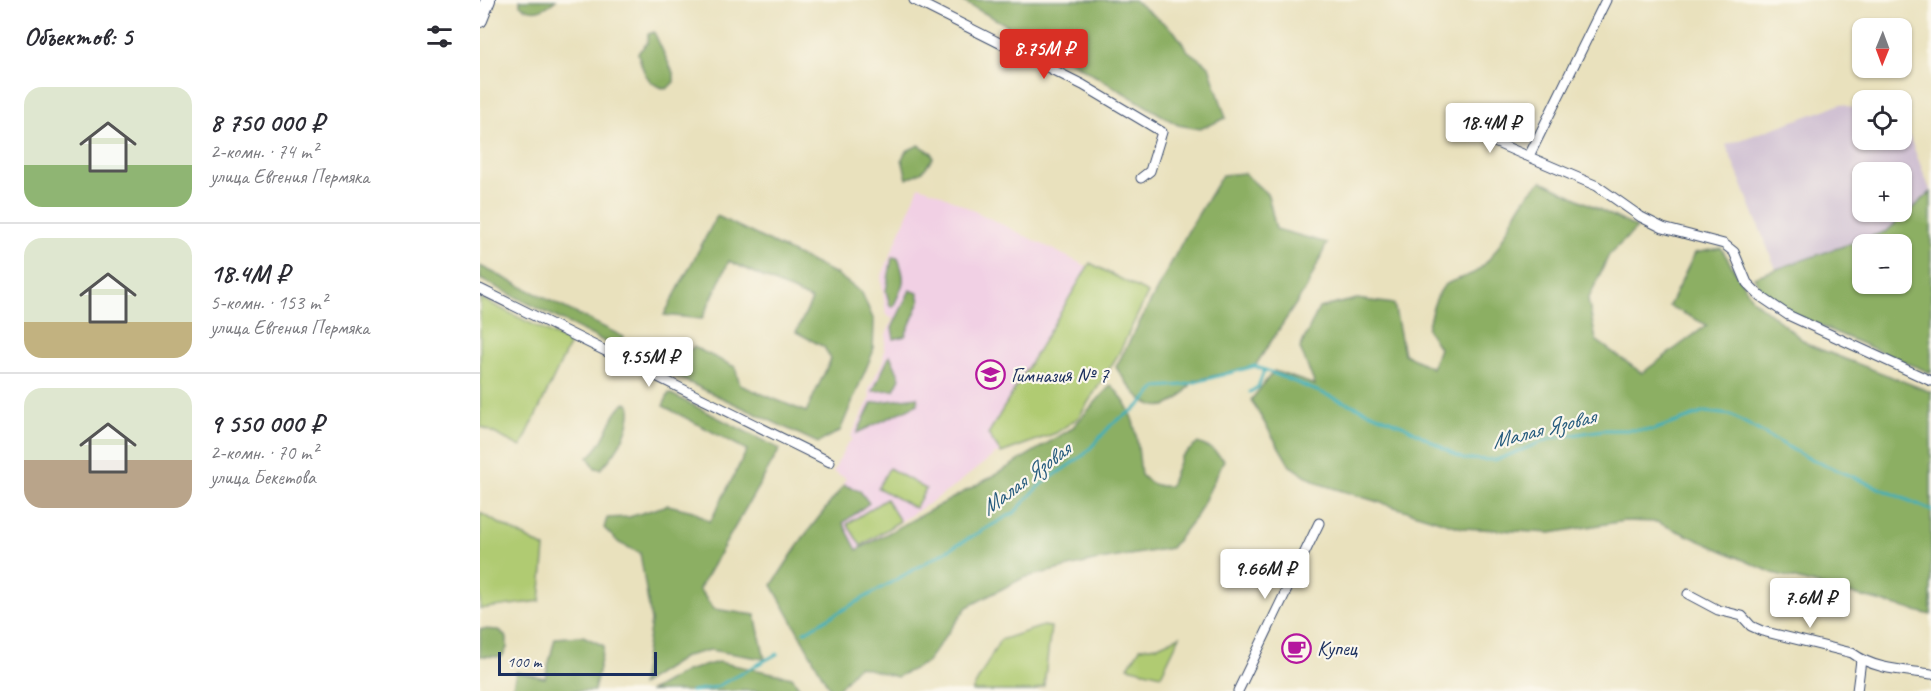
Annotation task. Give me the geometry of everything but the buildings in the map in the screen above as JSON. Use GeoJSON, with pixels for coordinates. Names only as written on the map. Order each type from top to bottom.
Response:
{"type":"FeatureCollection","features":[{"type":"Feature","properties":{"kind":"main road"},"geometry":{"type":"LineString","coordinates":[[480,20],[489,0]]}},
{"type":"Feature","properties":{"kind":"street"},"geometry":{"type":"LineString","coordinates":[[914,0],[1083,85],[1162,132],[1150,171],[1141,178]]}},
{"type":"Feature","properties":{"kind":"street"},"geometry":{"type":"LineString","coordinates":[[1529,156],[1606,0]]}},
{"type":"Feature","properties":{"kind":"street"},"geometry":{"type":"LineString","coordinates":[[1462,128],[1596,186],[1641,217],[1663,228],[1713,239],[1734,252],[1747,283],[1760,296],[1788,315],[1931,381]]}},
{"type":"Feature","properties":{"kind":"street"},"geometry":{"type":"LineString","coordinates":[[480,289],[830,462]]}},
{"type":"Feature","properties":{"kind":"street"},"geometry":{"type":"LineString","coordinates":[[1238,691],[1319,523]]}},
{"type":"Feature","properties":{"kind":"street"},"geometry":{"type":"LineString","coordinates":[[1688,594],[1718,610],[1742,616],[1751,626],[1762,631],[1852,653],[1861,660],[1888,669],[1931,674]]}},
{"type":"Feature","properties":{"kind":"street"},"geometry":{"type":"LineString","coordinates":[[1857,691],[1861,660]]}},
{"type":"Feature","properties":{"kind":"shaded area"},"geometry":{"type":"Polygon","coordinates":[[[1841,104],[1852,108],[1852,150],[1912,150],[1912,143],[1931,192],[1912,209],[1912,162],[1852,162],[1852,222],[1897,222],[1887,231],[1878,234],[1852,234],[1852,243],[1776,269],[1726,145],[1841,104]]]}},
{"type":"Feature","properties":{"kind":"shaded area","name":"Гимназия № 7"},"geometry":{"type":"Polygon","coordinates":[[[919,186],[936,192],[1145,295],[1079,416],[1072,422],[994,455],[951,489],[853,553],[822,525],[846,478],[833,472],[847,444],[852,440],[851,436],[870,399],[869,389],[883,361],[886,335],[893,319],[886,315],[881,278],[919,186]]]}},
{"type":"Feature","properties":{"kind":"green space"},"geometry":{"type":"Polygon","coordinates":[[[520,0],[556,0],[543,9],[529,10],[520,5],[520,0]]]}},
{"type":"Feature","properties":{"kind":"green space"},"geometry":{"type":"Polygon","coordinates":[[[960,0],[1134,0],[1174,31],[1188,51],[1209,66],[1226,118],[1200,129],[1178,125],[1038,42],[960,0]]]}},
{"type":"Feature","properties":{"kind":"green space"},"geometry":{"type":"Polygon","coordinates":[[[654,32],[674,75],[674,82],[667,89],[650,81],[638,53],[647,43],[648,34],[654,32]]]}},
{"type":"Feature","properties":{"kind":"green space"},"geometry":{"type":"Polygon","coordinates":[[[919,145],[932,153],[933,158],[923,171],[907,179],[902,159],[906,151],[919,145]]]}},
{"type":"Feature","properties":{"kind":"green space"},"geometry":{"type":"Polygon","coordinates":[[[1244,173],[1268,195],[1276,229],[1327,243],[1307,287],[1255,366],[1193,381],[1172,403],[1162,407],[1152,405],[1134,391],[1116,367],[1188,231],[1222,175],[1244,173]]]}},
{"type":"Feature","properties":{"kind":"green space"},"geometry":{"type":"Polygon","coordinates":[[[1542,181],[1637,228],[1609,255],[1588,300],[1596,340],[1642,373],[1707,325],[1669,306],[1695,253],[1721,248],[1752,299],[1809,345],[1931,392],[1931,615],[1773,573],[1657,522],[1624,521],[1551,533],[1462,528],[1320,484],[1290,466],[1251,400],[1274,371],[1315,385],[1300,348],[1319,308],[1357,299],[1394,304],[1404,354],[1432,368],[1439,348],[1427,329],[1438,296],[1447,283],[1474,273],[1488,260],[1523,202],[1542,181]]]}},
{"type":"Feature","properties":{"kind":"green space"},"geometry":{"type":"Polygon","coordinates":[[[1931,192],[1931,373],[1790,313],[1764,295],[1754,277],[1852,243],[1852,294],[1912,294],[1912,234],[1878,234],[1887,231],[1897,222],[1912,222],[1912,209],[1931,192]]]}},
{"type":"Feature","properties":{"kind":"green space"},"geometry":{"type":"Polygon","coordinates":[[[717,216],[836,274],[862,293],[874,321],[873,352],[840,431],[818,443],[645,362],[649,351],[680,356],[694,347],[735,367],[740,385],[806,412],[831,359],[824,347],[796,332],[812,300],[729,261],[702,319],[664,315],[717,216]]]}},
{"type":"Feature","properties":{"kind":"green space"},"geometry":{"type":"Polygon","coordinates":[[[892,257],[898,258],[903,272],[902,287],[893,307],[890,306],[886,291],[892,257]]]}},
{"type":"Feature","properties":{"kind":"green space"},"geometry":{"type":"Polygon","coordinates":[[[1090,263],[1148,293],[1118,355],[1079,417],[1056,433],[1001,453],[988,434],[1090,263]]]}},
{"type":"Feature","properties":{"kind":"green space"},"geometry":{"type":"Polygon","coordinates":[[[480,266],[624,337],[619,349],[480,279],[480,266]]]}},
{"type":"Feature","properties":{"kind":"green space"},"geometry":{"type":"Polygon","coordinates":[[[910,290],[918,293],[920,301],[905,336],[894,339],[892,328],[910,290]]]}},
{"type":"Feature","properties":{"kind":"green space"},"geometry":{"type":"Polygon","coordinates":[[[480,298],[570,343],[521,447],[480,426],[480,298]]]}},
{"type":"Feature","properties":{"kind":"green space"},"geometry":{"type":"Polygon","coordinates":[[[890,355],[900,378],[894,390],[873,391],[890,355]]]}},
{"type":"Feature","properties":{"kind":"green space"},"geometry":{"type":"Polygon","coordinates":[[[1111,385],[1120,395],[1131,416],[1137,438],[1141,475],[1148,481],[1157,485],[1170,486],[1181,457],[1198,443],[1212,449],[1224,460],[1198,514],[1171,548],[1094,561],[1023,578],[967,607],[926,663],[897,677],[858,666],[837,691],[831,691],[772,585],[802,539],[844,485],[860,491],[869,503],[843,523],[857,550],[995,475],[1071,429],[1111,385]]]}},
{"type":"Feature","properties":{"kind":"green space"},"geometry":{"type":"Polygon","coordinates":[[[669,393],[780,449],[699,589],[714,609],[755,615],[765,659],[710,650],[686,656],[641,685],[651,621],[640,553],[619,543],[604,528],[607,518],[629,517],[668,505],[693,511],[710,522],[747,450],[663,406],[669,393]]]}},
{"type":"Feature","properties":{"kind":"green space"},"geometry":{"type":"Polygon","coordinates":[[[917,397],[918,404],[857,433],[872,403],[917,397]]]}},
{"type":"Feature","properties":{"kind":"green space"},"geometry":{"type":"Polygon","coordinates":[[[626,403],[630,405],[630,414],[622,440],[601,469],[595,468],[588,457],[600,444],[616,414],[626,403]]]}},
{"type":"Feature","properties":{"kind":"green space"},"geometry":{"type":"Polygon","coordinates":[[[889,468],[926,489],[915,508],[878,488],[889,468]]]}},
{"type":"Feature","properties":{"kind":"green space"},"geometry":{"type":"Polygon","coordinates":[[[886,499],[900,521],[861,546],[847,524],[886,499]]]}},
{"type":"Feature","properties":{"kind":"green space"},"geometry":{"type":"Polygon","coordinates":[[[480,513],[545,548],[540,601],[480,609],[480,513]]]}},
{"type":"Feature","properties":{"kind":"green space"},"geometry":{"type":"Polygon","coordinates":[[[1043,626],[1051,627],[1044,686],[1033,691],[972,691],[1000,640],[1043,626]]]}},
{"type":"Feature","properties":{"kind":"green space"},"geometry":{"type":"Polygon","coordinates":[[[480,629],[499,630],[507,638],[507,648],[502,657],[480,656],[480,629]]]}},
{"type":"Feature","properties":{"kind":"green space"},"geometry":{"type":"Polygon","coordinates":[[[583,636],[604,646],[594,691],[512,691],[516,672],[545,678],[555,638],[583,636]]]}},
{"type":"Feature","properties":{"kind":"green space"},"geometry":{"type":"Polygon","coordinates":[[[1180,636],[1161,675],[1128,667],[1140,648],[1158,646],[1180,636]]]}},
{"type":"Feature","properties":{"kind":"green space"},"geometry":{"type":"Polygon","coordinates":[[[718,662],[792,677],[802,691],[650,691],[686,671],[718,662]]]}},
{"type":"Feature","properties":{"kind":"waterway","name":"Малая Язовая"},"geometry":{"type":"LineString","coordinates":[[804,632],[1015,512],[1039,486],[1085,454],[1113,423],[1138,407],[1157,387],[1184,385],[1255,366],[1404,426],[1463,459],[1496,460],[1552,438],[1603,430],[1653,430],[1705,412],[1731,415],[1806,457],[1931,510]]}},
{"type":"Feature","properties":{"kind":"waterway","name":"Малая Язовая"},"geometry":{"type":"LineString","coordinates":[[1250,392],[1258,387],[1264,371]]}},
{"type":"Feature","properties":{"kind":"waterway"},"geometry":{"type":"LineString","coordinates":[[691,691],[716,687],[777,654]]}},
{"type":"Feature","properties":{"kind":"place","name":"Гимназия № 7"},"geometry":{"type":"Point","coordinates":[990,375]}},
{"type":"Feature","properties":{"kind":"place","name":"Купец"},"geometry":{"type":"Point","coordinates":[1296,648]}}]}
